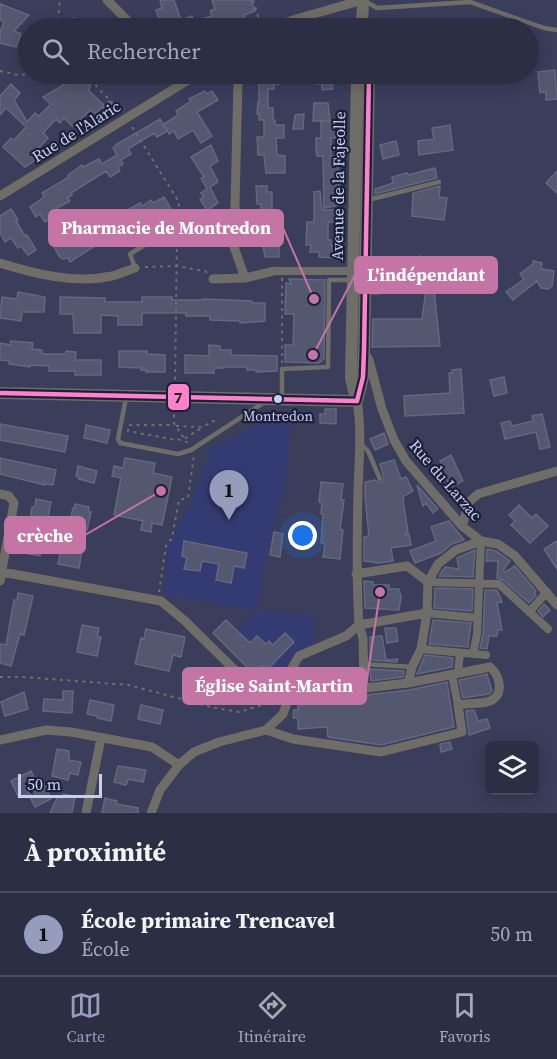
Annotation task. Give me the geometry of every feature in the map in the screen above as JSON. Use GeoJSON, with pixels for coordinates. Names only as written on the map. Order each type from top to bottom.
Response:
{"type":"FeatureCollection","features":[{"type":"Feature","properties":{"kind":"street"},"geometry":{"type":"LineString","coordinates":[[107,0],[125,18]]}},
{"type":"Feature","properties":{"kind":"street"},"geometry":{"type":"LineString","coordinates":[[300,18],[363,0],[363,18]]}},
{"type":"Feature","properties":{"kind":"street","name":"Rue de l'Alaric"},"geometry":{"type":"LineString","coordinates":[[0,196],[126,117],[173,84]]}},
{"type":"Feature","properties":{"kind":"street"},"geometry":{"type":"LineString","coordinates":[[238,84],[234,247],[245,278]]}},
{"type":"Feature","properties":{"kind":"street","name":"Avenue de la Fajeolle"},"geometry":{"type":"LineString","coordinates":[[357,84],[358,351],[351,378],[357,401]]}},
{"type":"Feature","properties":{"kind":"street","name":"Avenue de la Fajeolle"},"geometry":{"type":"LineString","coordinates":[[357,278],[368,200],[369,84]]}},
{"type":"Feature","properties":{"kind":"street"},"geometry":{"type":"LineString","coordinates":[[0,263],[30,272],[79,278],[112,276],[135,268]]}},
{"type":"Feature","properties":{"kind":"street"},"geometry":{"type":"LineString","coordinates":[[213,279],[245,278],[278,271],[357,278]]}},
{"type":"Feature","properties":{"kind":"street","name":"Rue du Larzac"},"geometry":{"type":"LineString","coordinates":[[358,351],[369,360],[382,409],[394,440],[406,461],[462,525],[481,541],[498,544],[515,556],[557,605]]}},
{"type":"Feature","properties":{"kind":"street"},"geometry":{"type":"LineString","coordinates":[[0,393],[357,401],[359,443],[356,574],[359,625],[363,638],[364,688]]}},
{"type":"Feature","properties":{"kind":"street"},"geometry":{"type":"LineString","coordinates":[[462,525],[469,502],[478,494],[557,471]]}},
{"type":"Feature","properties":{"kind":"street"},"geometry":{"type":"LineString","coordinates":[[0,494],[9,496],[14,503],[1,576],[161,601],[185,621],[248,683],[289,697],[408,684],[490,667],[497,673],[500,687],[497,696],[488,702],[458,705]]}},
{"type":"Feature","properties":{"kind":"street"},"geometry":{"type":"LineString","coordinates":[[408,684],[412,668],[421,649],[427,613],[428,582],[438,564],[456,550],[481,541],[478,618],[473,654]]}},
{"type":"Feature","properties":{"kind":"street"},"geometry":{"type":"LineString","coordinates":[[356,574],[407,566],[428,582],[499,584],[548,629]]}},
{"type":"Feature","properties":{"kind":"street"},"geometry":{"type":"LineString","coordinates":[[529,612],[547,592]]}},
{"type":"Feature","properties":{"kind":"street"},"geometry":{"type":"LineString","coordinates":[[151,813],[160,790],[179,765],[194,752],[219,742],[266,730],[283,714],[289,697],[291,670],[299,656],[346,636],[359,625],[427,613],[478,618]]}},
{"type":"Feature","properties":{"kind":"street"},"geometry":{"type":"LineString","coordinates":[[421,649],[486,655]]}},
{"type":"Feature","properties":{"kind":"street"},"geometry":{"type":"LineString","coordinates":[[266,730],[293,740],[381,752],[462,732],[455,674],[460,653]]}},
{"type":"Feature","properties":{"kind":"street"},"geometry":{"type":"LineString","coordinates":[[0,740],[46,730],[71,732],[152,747],[179,765]]}},
{"type":"Feature","properties":{"kind":"street"},"geometry":{"type":"LineString","coordinates":[[86,813],[101,738]]}},
{"type":"Feature","properties":{"kind":"lane"},"geometry":{"type":"LineString","coordinates":[[363,0],[377,9],[470,2],[516,18]]}},
{"type":"Feature","properties":{"kind":"lane"},"geometry":{"type":"LineString","coordinates":[[539,26],[557,30]]}},
{"type":"Feature","properties":{"kind":"lane"},"geometry":{"type":"LineString","coordinates":[[368,200],[439,182]]}},
{"type":"Feature","properties":{"kind":"lane"},"geometry":{"type":"LineString","coordinates":[[135,268],[130,254],[178,224]]}},
{"type":"Feature","properties":{"kind":"lane"},"geometry":{"type":"LineString","coordinates":[[282,400],[282,369],[328,368],[329,280],[357,278]]}},
{"type":"Feature","properties":{"kind":"lane"},"geometry":{"type":"LineString","coordinates":[[126,397],[118,439],[120,443],[178,454],[192,450],[268,400]]}},
{"type":"Feature","properties":{"kind":"lane"},"geometry":{"type":"LineString","coordinates":[[359,443],[368,451],[380,479]]}},
{"type":"Feature","properties":{"kind":"lane"},"geometry":{"type":"LineString","coordinates":[[363,664],[412,668]]}},
{"type":"Feature","properties":{"kind":"path"},"geometry":{"type":"LineString","coordinates":[[58,18],[60,0]]}},
{"type":"Feature","properties":{"kind":"path"},"geometry":{"type":"LineString","coordinates":[[253,0],[259,18]]}},
{"type":"Feature","properties":{"kind":"path"},"geometry":{"type":"LineString","coordinates":[[0,71],[18,75]]}},
{"type":"Feature","properties":{"kind":"path"},"geometry":{"type":"LineString","coordinates":[[95,84],[126,117],[179,202],[176,266],[175,425],[196,458],[188,498],[179,500],[172,538],[166,546],[158,601]]}},
{"type":"Feature","properties":{"kind":"path"},"geometry":{"type":"LineString","coordinates":[[135,268],[176,266],[205,271],[213,279]]}},
{"type":"Feature","properties":{"kind":"path"},"geometry":{"type":"LineString","coordinates":[[278,271],[282,369]]}},
{"type":"Feature","properties":{"kind":"path"},"geometry":{"type":"LineString","coordinates":[[129,425],[128,430],[176,440],[184,439],[213,421],[220,422]]}},
{"type":"Feature","properties":{"kind":"path"},"geometry":{"type":"LineString","coordinates":[[121,425],[203,427]]}},
{"type":"Feature","properties":{"kind":"path"},"geometry":{"type":"LineString","coordinates":[[0,678],[23,677],[129,685],[214,708],[239,712],[289,697]]}},
{"type":"Feature","properties":{"kind":"shaded area"},"geometry":{"type":"Polygon","coordinates":[[[290,409],[288,470],[265,560],[257,610],[314,616],[315,643],[299,651],[284,666],[280,683],[264,679],[253,673],[223,644],[256,610],[164,595],[168,544],[191,503],[212,448],[290,409]]]}},
{"type":"Feature","properties":{"kind":"building"},"geometry":{"type":"Polygon","coordinates":[[[160,0],[174,0],[180,18],[159,18],[156,10],[162,8],[160,0]]]}},
{"type":"Feature","properties":{"kind":"building"},"geometry":{"type":"Polygon","coordinates":[[[212,0],[251,0],[255,11],[244,15],[245,18],[205,18],[212,16],[210,11],[215,9],[212,0]]]}},
{"type":"Feature","properties":{"kind":"building"},"geometry":{"type":"Polygon","coordinates":[[[0,4],[29,15],[26,18],[18,18],[18,27],[14,31],[18,33],[16,47],[0,43],[0,32],[4,22],[0,20],[0,4]]]}},
{"type":"Feature","properties":{"kind":"building"},"geometry":{"type":"Polygon","coordinates":[[[555,70],[557,99],[546,100],[546,92],[540,93],[539,72],[555,70]]]}},
{"type":"Feature","properties":{"kind":"building"},"geometry":{"type":"Polygon","coordinates":[[[11,84],[20,93],[14,100],[27,122],[35,113],[39,116],[51,104],[43,97],[65,84],[90,84],[89,91],[104,105],[95,114],[90,110],[73,127],[64,118],[60,123],[56,119],[43,133],[48,138],[31,156],[36,160],[25,167],[3,147],[11,138],[14,140],[26,127],[6,108],[0,115],[0,96],[11,84]]]}},
{"type":"Feature","properties":{"kind":"building"},"geometry":{"type":"Polygon","coordinates":[[[259,84],[274,84],[274,89],[268,89],[268,108],[273,108],[275,125],[284,125],[284,138],[276,138],[277,155],[285,156],[285,173],[266,173],[264,155],[258,155],[257,137],[264,137],[264,120],[259,120],[259,114],[257,114],[259,84]]]}},
{"type":"Feature","properties":{"kind":"building"},"geometry":{"type":"Polygon","coordinates":[[[322,84],[332,84],[333,89],[322,90],[322,84]]]}},
{"type":"Feature","properties":{"kind":"building"},"geometry":{"type":"Polygon","coordinates":[[[205,91],[207,94],[212,91],[218,100],[197,112],[212,136],[201,143],[193,130],[178,139],[174,131],[169,134],[164,124],[178,115],[176,111],[191,101],[189,99],[205,91]]]}},
{"type":"Feature","properties":{"kind":"building"},"geometry":{"type":"Polygon","coordinates":[[[109,101],[118,110],[111,114],[103,108],[109,101]]]}},
{"type":"Feature","properties":{"kind":"building"},"geometry":{"type":"Polygon","coordinates":[[[314,103],[328,103],[330,120],[313,121],[314,103]]]}},
{"type":"Feature","properties":{"kind":"building"},"geometry":{"type":"Polygon","coordinates":[[[304,114],[303,129],[293,129],[295,115],[304,114]]]}},
{"type":"Feature","properties":{"kind":"building"},"geometry":{"type":"Polygon","coordinates":[[[160,119],[167,131],[157,137],[154,133],[128,149],[131,154],[121,160],[123,164],[118,167],[120,171],[110,177],[106,171],[71,193],[72,195],[67,198],[70,201],[57,208],[60,213],[45,222],[40,214],[36,217],[30,207],[44,197],[42,193],[69,177],[68,175],[82,165],[83,167],[99,159],[102,164],[117,155],[113,148],[117,144],[160,119]]]}},
{"type":"Feature","properties":{"kind":"building"},"geometry":{"type":"Polygon","coordinates":[[[321,121],[334,121],[336,138],[331,138],[331,156],[337,156],[340,193],[340,205],[324,208],[323,156],[317,156],[316,150],[316,138],[321,138],[321,121]]]}},
{"type":"Feature","properties":{"kind":"building"},"geometry":{"type":"Polygon","coordinates":[[[450,125],[453,150],[419,155],[418,141],[434,139],[432,128],[450,125]]]}},
{"type":"Feature","properties":{"kind":"building"},"geometry":{"type":"Polygon","coordinates":[[[396,141],[399,155],[383,159],[380,145],[396,141]]]}},
{"type":"Feature","properties":{"kind":"building"},"geometry":{"type":"Polygon","coordinates":[[[211,145],[218,161],[210,166],[218,182],[210,187],[218,203],[210,208],[220,230],[209,237],[195,217],[207,210],[200,199],[204,197],[201,193],[207,189],[201,178],[204,177],[191,157],[211,145]]]}},
{"type":"Feature","properties":{"kind":"building"},"geometry":{"type":"Polygon","coordinates":[[[435,168],[437,178],[375,194],[375,189],[393,183],[392,177],[435,168]]]}},
{"type":"Feature","properties":{"kind":"building"},"geometry":{"type":"Polygon","coordinates":[[[557,171],[557,193],[546,183],[557,171]]]}},
{"type":"Feature","properties":{"kind":"building"},"geometry":{"type":"Polygon","coordinates":[[[256,186],[267,186],[267,192],[272,192],[272,210],[276,210],[272,239],[276,240],[276,245],[279,245],[279,257],[265,257],[263,245],[258,245],[261,204],[257,204],[256,186]]]}},
{"type":"Feature","properties":{"kind":"building"},"geometry":{"type":"Polygon","coordinates":[[[440,186],[439,197],[447,198],[444,220],[412,216],[413,193],[440,186]]]}},
{"type":"Feature","properties":{"kind":"building"},"geometry":{"type":"Polygon","coordinates":[[[320,191],[322,210],[334,210],[335,222],[328,222],[328,240],[331,240],[331,246],[336,246],[336,258],[319,257],[319,252],[310,252],[311,245],[306,245],[307,222],[314,222],[314,192],[320,191]]]}},
{"type":"Feature","properties":{"kind":"building"},"geometry":{"type":"Polygon","coordinates":[[[164,197],[171,209],[167,213],[157,219],[155,216],[139,224],[137,221],[122,230],[125,235],[111,246],[103,233],[118,224],[116,221],[121,218],[119,215],[140,203],[142,206],[151,200],[153,203],[164,197]]]}},
{"type":"Feature","properties":{"kind":"building"},"geometry":{"type":"Polygon","coordinates":[[[11,209],[25,236],[27,235],[36,250],[28,255],[21,246],[18,248],[11,238],[5,242],[0,233],[0,216],[11,209]]]}},
{"type":"Feature","properties":{"kind":"building"},"geometry":{"type":"Polygon","coordinates":[[[93,230],[101,242],[70,262],[68,258],[62,259],[59,256],[54,247],[55,242],[69,238],[72,243],[93,230]]]}},
{"type":"Feature","properties":{"kind":"building"},"geometry":{"type":"Polygon","coordinates":[[[420,256],[429,264],[429,271],[437,274],[434,290],[440,346],[372,347],[373,319],[422,319],[426,289],[419,288],[420,256]]]}},
{"type":"Feature","properties":{"kind":"building"},"geometry":{"type":"Polygon","coordinates":[[[533,261],[542,263],[541,269],[554,271],[552,286],[548,289],[541,288],[537,281],[513,300],[506,292],[524,279],[520,274],[533,264],[533,261]]]}},
{"type":"Feature","properties":{"kind":"building"},"geometry":{"type":"Polygon","coordinates":[[[289,279],[325,280],[324,359],[319,363],[285,362],[285,345],[293,345],[294,314],[285,314],[286,283],[291,284],[289,279]]]}},
{"type":"Feature","properties":{"kind":"building"},"geometry":{"type":"Polygon","coordinates":[[[374,280],[379,280],[379,294],[373,294],[374,280]]]}},
{"type":"Feature","properties":{"kind":"building"},"geometry":{"type":"Polygon","coordinates":[[[18,292],[45,297],[44,312],[22,312],[21,321],[0,318],[2,297],[17,299],[18,292]]]}},
{"type":"Feature","properties":{"kind":"building"},"geometry":{"type":"Polygon","coordinates":[[[60,297],[105,298],[105,302],[142,302],[142,297],[172,297],[172,300],[252,301],[252,303],[265,303],[265,321],[240,323],[240,321],[210,320],[210,316],[186,316],[186,313],[142,313],[142,325],[118,325],[118,316],[101,315],[101,333],[74,333],[73,314],[60,314],[60,297]]]}},
{"type":"Feature","properties":{"kind":"building"},"geometry":{"type":"Polygon","coordinates":[[[11,341],[33,343],[32,349],[42,350],[42,354],[76,352],[75,360],[101,360],[101,375],[75,375],[75,371],[49,371],[49,366],[30,365],[30,367],[9,364],[10,361],[0,360],[0,343],[10,345],[11,341]]]}},
{"type":"Feature","properties":{"kind":"building"},"geometry":{"type":"Polygon","coordinates":[[[209,345],[220,346],[220,350],[231,350],[231,355],[277,356],[277,371],[256,372],[256,370],[247,370],[247,367],[224,367],[214,368],[214,373],[185,373],[185,355],[209,356],[209,345]]]}},
{"type":"Feature","properties":{"kind":"building"},"geometry":{"type":"Polygon","coordinates":[[[119,351],[147,351],[147,354],[165,355],[165,372],[146,372],[141,368],[119,367],[119,351]]]}},
{"type":"Feature","properties":{"kind":"building"},"geometry":{"type":"Polygon","coordinates":[[[461,369],[464,413],[405,416],[404,396],[450,393],[449,373],[452,373],[452,370],[461,369]]]}},
{"type":"Feature","properties":{"kind":"building"},"geometry":{"type":"Polygon","coordinates":[[[504,377],[507,393],[494,396],[490,380],[504,377]]]}},
{"type":"Feature","properties":{"kind":"building"},"geometry":{"type":"Polygon","coordinates":[[[325,409],[336,409],[336,424],[320,423],[320,414],[325,414],[325,409]]]}},
{"type":"Feature","properties":{"kind":"building"},"geometry":{"type":"Polygon","coordinates":[[[542,414],[550,447],[540,449],[536,432],[505,439],[501,423],[510,421],[512,426],[533,421],[532,416],[542,414]]]}},
{"type":"Feature","properties":{"kind":"building"},"geometry":{"type":"Polygon","coordinates":[[[0,424],[68,436],[65,452],[0,440],[0,424]]]}},
{"type":"Feature","properties":{"kind":"building"},"geometry":{"type":"Polygon","coordinates":[[[86,425],[110,430],[107,443],[84,438],[86,425]]]}},
{"type":"Feature","properties":{"kind":"building"},"geometry":{"type":"Polygon","coordinates":[[[384,433],[388,444],[375,450],[370,439],[384,433]]]}},
{"type":"Feature","properties":{"kind":"building"},"geometry":{"type":"Polygon","coordinates":[[[451,455],[463,481],[451,487],[441,470],[444,469],[440,461],[451,455]]]}},
{"type":"Feature","properties":{"kind":"building"},"geometry":{"type":"Polygon","coordinates":[[[0,458],[56,470],[53,485],[0,474],[0,458]]]}},
{"type":"Feature","properties":{"kind":"building"},"geometry":{"type":"Polygon","coordinates":[[[125,458],[155,463],[153,473],[172,477],[162,525],[152,523],[151,532],[141,530],[143,521],[114,515],[121,478],[112,476],[114,466],[123,468],[125,458]]]}},
{"type":"Feature","properties":{"kind":"building"},"geometry":{"type":"Polygon","coordinates":[[[394,460],[401,479],[406,477],[413,491],[404,496],[403,501],[408,532],[405,535],[409,534],[411,545],[391,548],[393,561],[379,563],[364,561],[364,537],[369,536],[365,482],[375,480],[379,483],[383,482],[380,464],[394,460]]]}},
{"type":"Feature","properties":{"kind":"building"},"geometry":{"type":"Polygon","coordinates":[[[78,466],[97,471],[94,483],[76,476],[78,466]]]}},
{"type":"Feature","properties":{"kind":"building"},"geometry":{"type":"Polygon","coordinates":[[[321,482],[343,484],[341,500],[344,500],[340,529],[343,530],[340,559],[323,557],[325,544],[321,543],[323,514],[321,514],[322,502],[319,502],[321,482]]]}},
{"type":"Feature","properties":{"kind":"building"},"geometry":{"type":"Polygon","coordinates":[[[417,485],[438,509],[433,513],[426,503],[423,506],[417,485]]]}},
{"type":"Feature","properties":{"kind":"building"},"geometry":{"type":"Polygon","coordinates":[[[36,499],[51,502],[40,556],[23,553],[32,520],[30,520],[32,507],[35,507],[36,499]]]}},
{"type":"Feature","properties":{"kind":"building"},"geometry":{"type":"Polygon","coordinates":[[[75,504],[89,507],[88,512],[91,512],[87,530],[69,526],[75,504]]]}},
{"type":"Feature","properties":{"kind":"building"},"geometry":{"type":"Polygon","coordinates":[[[519,505],[532,518],[536,514],[548,526],[530,543],[511,525],[515,521],[509,515],[519,505]]]}},
{"type":"Feature","properties":{"kind":"building"},"geometry":{"type":"Polygon","coordinates":[[[449,521],[464,540],[452,544],[441,553],[415,563],[410,551],[436,541],[431,527],[449,521]]]}},
{"type":"Feature","properties":{"kind":"building"},"geometry":{"type":"Polygon","coordinates":[[[274,532],[283,534],[280,557],[270,555],[274,532]]]}},
{"type":"Feature","properties":{"kind":"building"},"geometry":{"type":"Polygon","coordinates":[[[184,541],[247,553],[244,568],[234,566],[231,583],[216,580],[219,564],[202,561],[200,571],[184,569],[187,558],[182,556],[184,541]]]}},
{"type":"Feature","properties":{"kind":"building"},"geometry":{"type":"Polygon","coordinates":[[[557,541],[557,569],[544,549],[557,541]]]}},
{"type":"Feature","properties":{"kind":"building"},"geometry":{"type":"Polygon","coordinates":[[[73,548],[82,549],[79,568],[58,564],[61,549],[72,551],[73,548]]]}},
{"type":"Feature","properties":{"kind":"building"},"geometry":{"type":"Polygon","coordinates":[[[487,549],[496,551],[510,561],[503,570],[505,572],[515,566],[536,591],[534,593],[536,595],[529,603],[503,580],[497,578],[498,561],[486,561],[487,549]]]}},
{"type":"Feature","properties":{"kind":"building"},"geometry":{"type":"Polygon","coordinates":[[[475,550],[473,577],[439,576],[445,567],[459,569],[457,558],[475,550]]]}},
{"type":"Feature","properties":{"kind":"building"},"geometry":{"type":"Polygon","coordinates":[[[364,581],[373,582],[373,585],[389,585],[389,589],[399,589],[401,597],[399,610],[365,608],[364,581]]]}},
{"type":"Feature","properties":{"kind":"building"},"geometry":{"type":"Polygon","coordinates":[[[435,588],[473,589],[472,611],[434,608],[435,588]]]}},
{"type":"Feature","properties":{"kind":"building"},"geometry":{"type":"Polygon","coordinates":[[[485,590],[497,590],[502,602],[497,603],[502,630],[498,630],[497,636],[489,636],[487,649],[480,648],[485,590]]]}},
{"type":"Feature","properties":{"kind":"building"},"geometry":{"type":"Polygon","coordinates":[[[18,593],[33,596],[24,635],[20,634],[11,666],[0,663],[0,644],[6,645],[14,600],[17,600],[18,593]]]}},
{"type":"Feature","properties":{"kind":"building"},"geometry":{"type":"Polygon","coordinates":[[[544,604],[550,610],[543,617],[538,611],[544,604]]]}},
{"type":"Feature","properties":{"kind":"building"},"geometry":{"type":"Polygon","coordinates":[[[226,620],[250,643],[257,636],[266,644],[269,641],[273,645],[285,633],[294,642],[267,670],[262,665],[253,673],[213,633],[226,620]]]}},
{"type":"Feature","properties":{"kind":"building"},"geometry":{"type":"Polygon","coordinates":[[[433,620],[471,623],[468,647],[429,644],[433,620]]]}},
{"type":"Feature","properties":{"kind":"building"},"geometry":{"type":"Polygon","coordinates":[[[82,625],[99,628],[97,637],[101,637],[97,656],[77,652],[82,625]]]}},
{"type":"Feature","properties":{"kind":"building"},"geometry":{"type":"Polygon","coordinates":[[[385,628],[396,628],[398,641],[387,643],[385,628]]]}},
{"type":"Feature","properties":{"kind":"building"},"geometry":{"type":"Polygon","coordinates":[[[146,629],[185,637],[181,657],[173,655],[169,671],[135,664],[141,638],[144,639],[146,629]]]}},
{"type":"Feature","properties":{"kind":"building"},"geometry":{"type":"Polygon","coordinates":[[[382,636],[386,660],[398,659],[397,662],[370,660],[370,637],[382,636]]]}},
{"type":"Feature","properties":{"kind":"building"},"geometry":{"type":"Polygon","coordinates":[[[425,655],[453,658],[452,667],[417,674],[425,655]]]}},
{"type":"Feature","properties":{"kind":"building"},"geometry":{"type":"Polygon","coordinates":[[[370,669],[404,671],[403,677],[371,681],[370,669]]]}},
{"type":"Feature","properties":{"kind":"building"},"geometry":{"type":"Polygon","coordinates":[[[487,674],[492,691],[489,694],[463,698],[459,680],[487,674]]]}},
{"type":"Feature","properties":{"kind":"building"},"geometry":{"type":"Polygon","coordinates":[[[447,682],[454,727],[381,745],[328,737],[327,727],[298,729],[298,718],[293,718],[294,710],[298,710],[298,704],[306,702],[409,690],[447,682]]]}},
{"type":"Feature","properties":{"kind":"building"},"geometry":{"type":"Polygon","coordinates":[[[63,691],[73,691],[72,713],[43,711],[44,699],[63,700],[63,691]]]}},
{"type":"Feature","properties":{"kind":"building"},"geometry":{"type":"Polygon","coordinates":[[[24,692],[28,709],[5,716],[1,702],[24,692]]]}},
{"type":"Feature","properties":{"kind":"building"},"geometry":{"type":"Polygon","coordinates":[[[90,700],[114,705],[111,721],[87,714],[90,700]]]}},
{"type":"Feature","properties":{"kind":"building"},"geometry":{"type":"Polygon","coordinates":[[[141,705],[163,710],[160,724],[138,719],[141,705]]]}},
{"type":"Feature","properties":{"kind":"building"},"geometry":{"type":"Polygon","coordinates":[[[474,710],[478,721],[487,719],[490,728],[469,735],[466,711],[474,710]]]}},
{"type":"Feature","properties":{"kind":"building"},"geometry":{"type":"Polygon","coordinates":[[[450,742],[452,749],[441,752],[440,744],[450,742]]]}},
{"type":"Feature","properties":{"kind":"building"},"geometry":{"type":"Polygon","coordinates":[[[57,749],[69,751],[69,760],[81,762],[78,775],[70,773],[68,780],[52,776],[57,749]]]}},
{"type":"Feature","properties":{"kind":"building"},"geometry":{"type":"Polygon","coordinates":[[[118,766],[146,770],[143,782],[128,779],[126,785],[114,782],[118,766]]]}},
{"type":"Feature","properties":{"kind":"building"},"geometry":{"type":"Polygon","coordinates":[[[31,771],[35,779],[41,778],[51,799],[35,807],[28,793],[19,798],[11,781],[31,771]]]}},
{"type":"Feature","properties":{"kind":"building"},"geometry":{"type":"Polygon","coordinates":[[[63,794],[75,796],[72,813],[50,813],[58,796],[63,797],[63,794]]]}},
{"type":"Feature","properties":{"kind":"building"},"geometry":{"type":"Polygon","coordinates":[[[105,798],[117,801],[116,804],[138,808],[138,813],[102,813],[105,798]]]}},
{"type":"Feature","properties":{"kind":"transit line","name":"7"},"geometry":{"type":"LineString","coordinates":[[357,401],[363,377],[364,351],[369,84]]}},
{"type":"Feature","properties":{"kind":"transit line","name":"7"},"geometry":{"type":"LineString","coordinates":[[0,393],[357,401]]}},
{"type":"Feature","properties":{"kind":"place","name":"Pharmacie de Montredon"},"geometry":{"type":"Point","coordinates":[314,299]}},
{"type":"Feature","properties":{"kind":"place","name":"L'indépendant"},"geometry":{"type":"Point","coordinates":[313,355]}},
{"type":"Feature","properties":{"kind":"place","name":"Montredon"},"geometry":{"type":"Point","coordinates":[278,399]}},
{"type":"Feature","properties":{"kind":"place","name":"crèche"},"geometry":{"type":"Point","coordinates":[161,491]}},
{"type":"Feature","properties":{"kind":"place","name":"École primaire Trencavel"},"geometry":{"type":"Point","coordinates":[229,520]}},
{"type":"Feature","properties":{"kind":"place","name":"Église Saint-Martin"},"geometry":{"type":"Point","coordinates":[380,592]}}]}
